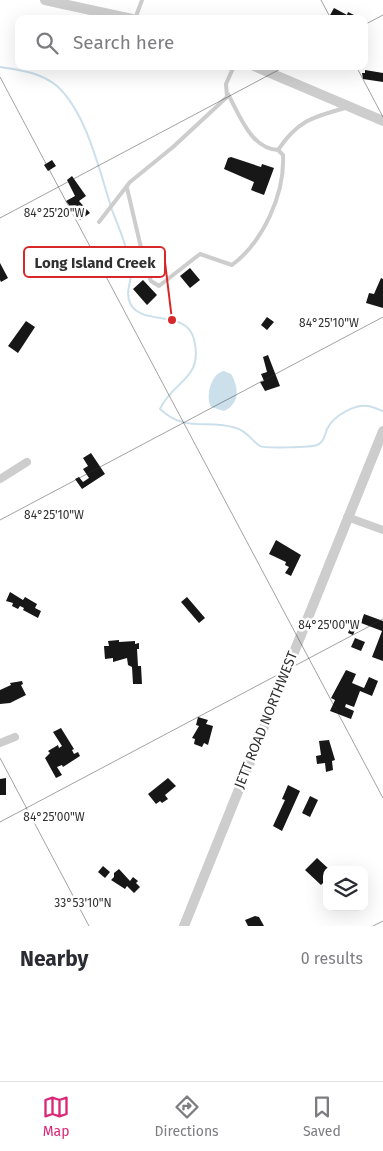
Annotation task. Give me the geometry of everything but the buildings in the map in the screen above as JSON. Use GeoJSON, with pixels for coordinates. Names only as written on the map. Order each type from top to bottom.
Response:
{"type":"FeatureCollection","features":[{"type":"Feature","properties":{"kind":"street"},"geometry":{"type":"LineString","coordinates":[[45,0],[115,15]]}},
{"type":"Feature","properties":{"kind":"street"},"geometry":{"type":"LineString","coordinates":[[263,70],[383,121]]}},
{"type":"Feature","properties":{"kind":"street","name":"JETT ROAD NORTHWEST"},"geometry":{"type":"LineString","coordinates":[[184,926],[383,431]]}},
{"type":"Feature","properties":{"kind":"street"},"geometry":{"type":"LineString","coordinates":[[0,478],[27,462]]}},
{"type":"Feature","properties":{"kind":"street"},"geometry":{"type":"LineString","coordinates":[[347,517],[383,530]]}},
{"type":"Feature","properties":{"kind":"street"},"geometry":{"type":"LineString","coordinates":[[0,744],[15,737]]}},
{"type":"Feature","properties":{"kind":"lane"},"geometry":{"type":"LineString","coordinates":[[136,15],[142,0]]}},
{"type":"Feature","properties":{"kind":"lane"},"geometry":{"type":"LineString","coordinates":[[127,188],[146,269],[151,281],[159,286],[200,254],[232,265],[244,256],[268,218],[279,190],[283,155],[278,150],[270,150],[252,135],[241,120],[228,94],[226,84],[232,70]]}},
{"type":"Feature","properties":{"kind":"lane"},"geometry":{"type":"LineString","coordinates":[[99,222],[130,182],[213,111],[228,94]]}},
{"type":"Feature","properties":{"kind":"lane"},"geometry":{"type":"LineString","coordinates":[[278,150],[290,134],[305,121],[319,114],[349,107]]}},
{"type":"Feature","properties":{"kind":"water"},"geometry":{"type":"Polygon","coordinates":[[[224,371],[231,374],[237,390],[233,404],[224,411],[211,407],[209,392],[216,376],[224,371]]]}},
{"type":"Feature","properties":{"kind":"waterway"},"geometry":{"type":"LineString","coordinates":[[0,67],[15,69]]}},
{"type":"Feature","properties":{"kind":"waterway"},"geometry":{"type":"LineString","coordinates":[[20,70],[44,78],[57,86],[77,112],[91,144],[125,245],[131,271],[128,294],[131,305],[145,315],[183,324],[190,330],[194,339],[196,353],[195,363],[191,372],[166,399],[160,409],[179,421],[226,425],[240,429],[260,446],[279,448],[319,444],[323,440],[330,424],[340,415],[353,408],[366,406],[383,411]]}},
{"type":"Feature","properties":{"kind":"place","name":"Long Island Creek"},"geometry":{"type":"Point","coordinates":[172,320]}}]}
